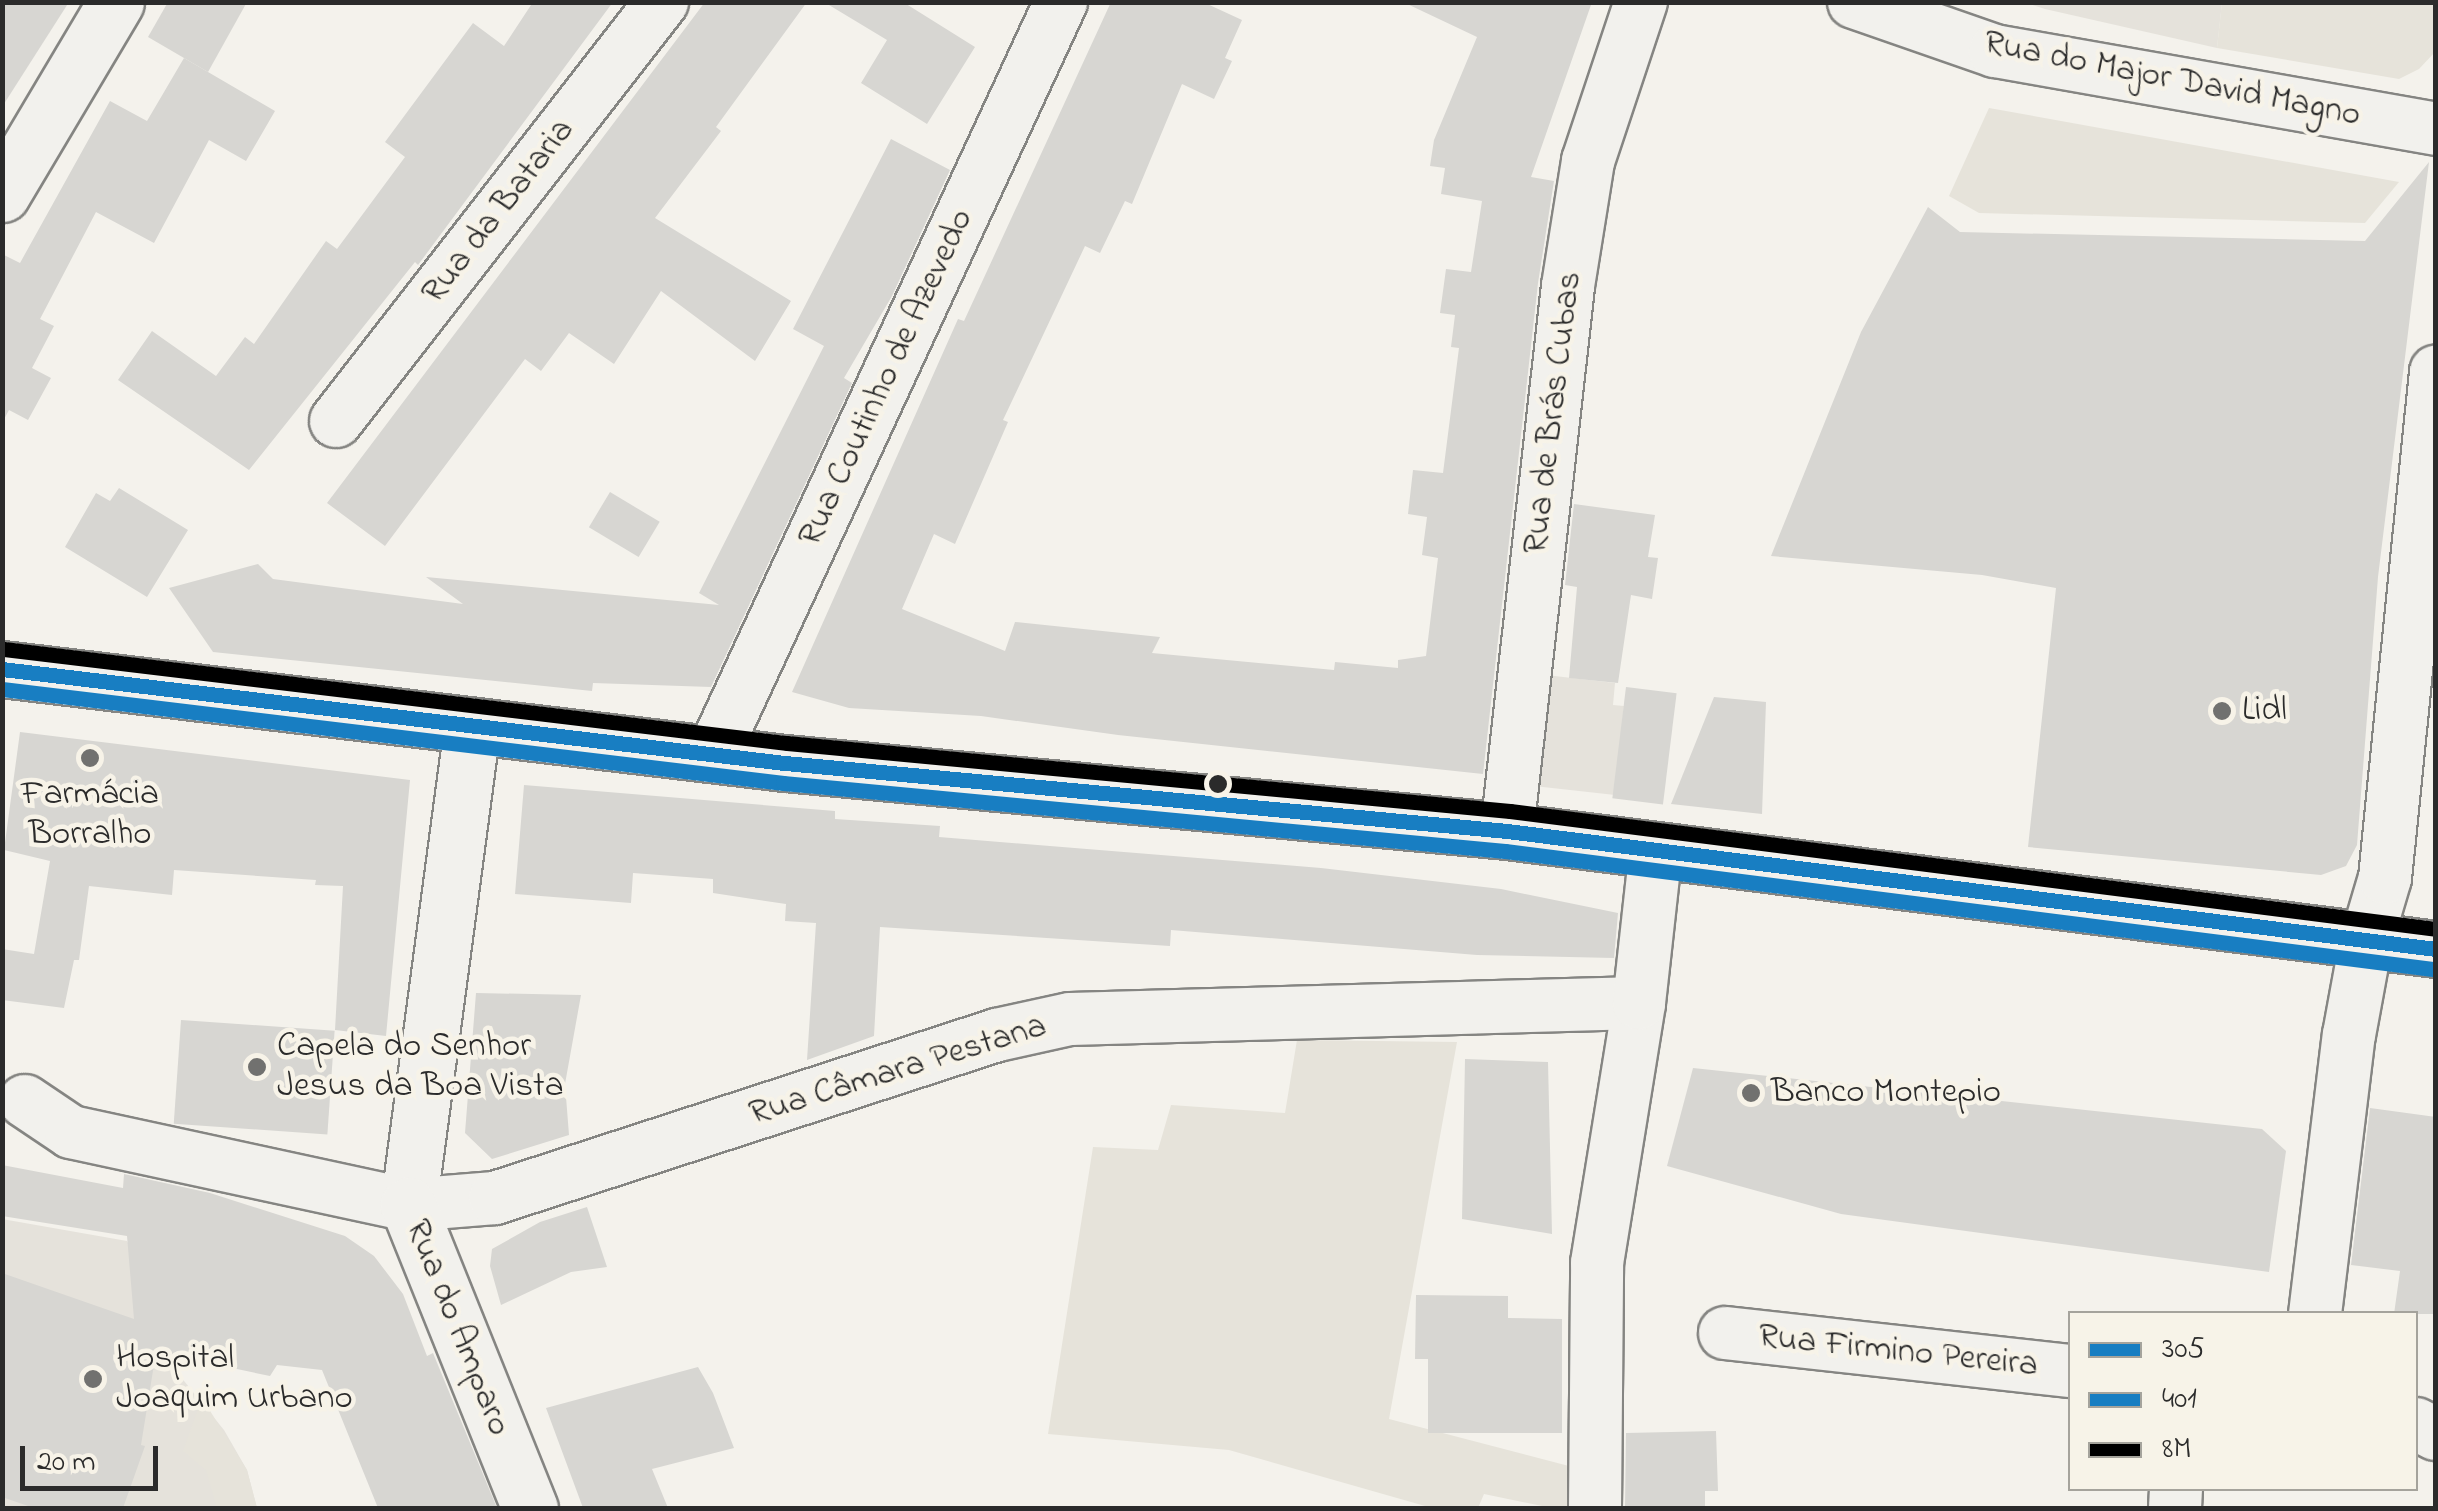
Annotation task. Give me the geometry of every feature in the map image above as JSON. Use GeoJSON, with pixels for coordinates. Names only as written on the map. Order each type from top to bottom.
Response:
{"type":"FeatureCollection","features":[{"type":"Feature","properties":{"kind":"main road"},"geometry":{"type":"LineString","coordinates":[[2,194],[116,2]]}},
{"type":"Feature","properties":{"kind":"main road"},"geometry":{"type":"LineString","coordinates":[[2,669],[713,754],[1507,832],[2436,949]]}},
{"type":"Feature","properties":{"kind":"main road","name":"Rua do Amparo"},"geometry":{"type":"LineString","coordinates":[[472,727],[408,1205],[430,1269],[530,1508]]}},
{"type":"Feature","properties":{"kind":"street","name":"Rua da Bataria"},"geometry":{"type":"LineString","coordinates":[[336,421],[662,2]]}},
{"type":"Feature","properties":{"kind":"street","name":"Rua Coutinho de Azevedo"},"geometry":{"type":"LineString","coordinates":[[713,754],[1060,2]]}},
{"type":"Feature","properties":{"kind":"street","name":"Rua de Brás Cubas"},"geometry":{"type":"LineString","coordinates":[[1507,832],[1568,286],[1588,161],[1642,2]]}},
{"type":"Feature","properties":{"kind":"street","name":"Rua do Major David Magno"},"geometry":{"type":"LineString","coordinates":[[1854,2],[1995,51],[2436,129]]}},
{"type":"Feature","properties":{"kind":"street"},"geometry":{"type":"LineString","coordinates":[[2316,1311],[2349,1035],[2366,942],[2385,878],[2436,372]]}},
{"type":"Feature","properties":{"kind":"street"},"geometry":{"type":"LineString","coordinates":[[1594,1508],[1597,1262],[1639,1002],[1656,850]]}},
{"type":"Feature","properties":{"kind":"street","name":"Rua Câmara Pestana"},"geometry":{"type":"LineString","coordinates":[[24,1101],[70,1132],[408,1205],[495,1198],[997,1035],[1070,1019],[1639,1002]]}},
{"type":"Feature","properties":{"kind":"street","name":"Rua Firmino Pereira"},"geometry":{"type":"LineString","coordinates":[[1725,1333],[2068,1371]]}},
{"type":"Feature","properties":{"kind":"shaded area"},"geometry":{"type":"Polygon","coordinates":[[[2222,2],[2435,3],[2435,52],[2419,69],[2399,79],[2217,48],[2222,2]]]}},
{"type":"Feature","properties":{"kind":"shaded area"},"geometry":{"type":"Polygon","coordinates":[[[2027,3],[2222,3],[2217,48],[2045,9],[2027,3]]]}},
{"type":"Feature","properties":{"kind":"shaded area"},"geometry":{"type":"Polygon","coordinates":[[[1989,108],[2399,182],[2365,223],[1979,213],[1949,196],[1989,108]]]}},
{"type":"Feature","properties":{"kind":"shaded area"},"geometry":{"type":"Polygon","coordinates":[[[1546,675],[1615,683],[1613,705],[1624,706],[1615,795],[1534,786],[1546,675]]]}},
{"type":"Feature","properties":{"kind":"shaded area"},"geometry":{"type":"Polygon","coordinates":[[[1297,1040],[1457,1042],[1389,1419],[1588,1471],[1577,1508],[1552,1508],[1484,1494],[1478,1508],[1432,1508],[1229,1450],[1048,1434],[1093,1147],[1158,1150],[1171,1105],[1285,1113],[1297,1040]]]}},
{"type":"Feature","properties":{"kind":"shaded area","name":"Hospital Joaquim Urbano"},"geometry":{"type":"Polygon","coordinates":[[[2,1219],[127,1241],[140,1264],[167,1360],[224,1430],[247,1470],[257,1508],[3,1508],[2,1219]]]}},
{"type":"Feature","properties":{"kind":"shaded area"},"geometry":{"type":"Polygon","coordinates":[[[202,1398],[247,1470],[257,1508],[217,1508],[206,1470],[183,1451],[202,1398]]]}},
{"type":"Feature","properties":{"kind":"building"},"geometry":{"type":"Polygon","coordinates":[[[2,2],[69,2],[2,107],[2,2]]]}},
{"type":"Feature","properties":{"kind":"building"},"geometry":{"type":"Polygon","coordinates":[[[168,2],[247,2],[208,72],[148,37],[168,2]]]}},
{"type":"Feature","properties":{"kind":"building"},"geometry":{"type":"Polygon","coordinates":[[[533,2],[613,2],[418,265],[415,262],[249,470],[118,380],[152,331],[216,376],[245,337],[254,344],[326,241],[337,249],[405,157],[385,142],[473,23],[504,46],[533,2]]]}},
{"type":"Feature","properties":{"kind":"building"},"geometry":{"type":"Polygon","coordinates":[[[705,2],[807,2],[716,127],[721,131],[655,218],[791,301],[755,361],[661,291],[614,364],[569,333],[541,371],[525,359],[385,546],[327,503],[705,2]]]}},
{"type":"Feature","properties":{"kind":"building"},"geometry":{"type":"Polygon","coordinates":[[[824,2],[903,2],[975,47],[927,124],[861,83],[887,40],[824,2]]]}},
{"type":"Feature","properties":{"kind":"building"},"geometry":{"type":"Polygon","coordinates":[[[1111,2],[1203,2],[1242,20],[1225,58],[1232,61],[1214,99],[1182,84],[1132,204],[1125,201],[1100,253],[1085,246],[1003,420],[1008,422],[955,544],[934,534],[902,609],[1005,651],[1015,622],[1160,637],[1152,653],[1334,670],[1335,662],[1398,668],[1398,660],[1426,656],[1438,558],[1422,555],[1427,517],[1408,514],[1413,470],[1443,473],[1459,348],[1451,347],[1455,315],[1440,313],[1446,269],[1471,272],[1482,201],[1441,194],[1445,168],[1430,166],[1434,140],[1477,37],[1403,2],[1592,2],[1531,177],[1554,181],[1538,283],[1483,774],[1118,735],[981,716],[849,708],[792,692],[958,319],[964,321],[1111,2]]]}},
{"type":"Feature","properties":{"kind":"building"},"geometry":{"type":"Polygon","coordinates":[[[184,58],[275,111],[246,161],[209,140],[154,243],[96,212],[40,319],[54,326],[32,368],[51,378],[28,420],[9,410],[2,423],[2,254],[20,263],[110,101],[147,121],[184,58]]]}},
{"type":"Feature","properties":{"kind":"building"},"geometry":{"type":"Polygon","coordinates":[[[891,139],[950,170],[892,296],[844,378],[852,383],[711,687],[593,683],[592,691],[213,652],[169,588],[258,564],[273,579],[463,604],[426,577],[719,605],[699,593],[824,346],[793,329],[891,139]]]}},
{"type":"Feature","properties":{"kind":"building"},"geometry":{"type":"Polygon","coordinates":[[[2429,162],[2378,577],[2357,845],[2346,866],[2321,875],[2028,847],[2056,588],[1982,575],[1771,556],[1861,332],[1928,207],[1960,232],[2365,241],[2429,162]]]}},
{"type":"Feature","properties":{"kind":"building"},"geometry":{"type":"Polygon","coordinates":[[[119,488],[188,530],[147,597],[65,547],[96,493],[110,501],[119,488]]]}},
{"type":"Feature","properties":{"kind":"building"},"geometry":{"type":"Polygon","coordinates":[[[610,492],[660,522],[639,557],[589,527],[610,492]]]}},
{"type":"Feature","properties":{"kind":"building"},"geometry":{"type":"Polygon","coordinates":[[[1574,504],[1655,515],[1648,557],[1658,558],[1652,599],[1631,595],[1618,683],[1569,678],[1577,587],[1565,585],[1574,504]]]}},
{"type":"Feature","properties":{"kind":"building"},"geometry":{"type":"Polygon","coordinates":[[[1626,687],[1677,693],[1663,804],[1612,798],[1626,687]]]}},
{"type":"Feature","properties":{"kind":"building"},"geometry":{"type":"Polygon","coordinates":[[[1714,697],[1766,702],[1762,814],[1671,804],[1714,697]]]}},
{"type":"Feature","properties":{"kind":"building"},"geometry":{"type":"Polygon","coordinates":[[[20,732],[410,780],[386,1036],[335,1030],[343,886],[315,885],[316,880],[174,870],[172,895],[89,886],[79,960],[74,960],[64,1008],[2,1000],[2,949],[34,954],[50,861],[4,850],[20,732]]]}},
{"type":"Feature","properties":{"kind":"building"},"geometry":{"type":"Polygon","coordinates":[[[524,785],[835,811],[835,819],[940,826],[939,837],[1321,868],[1501,889],[1618,913],[1614,958],[1477,955],[1171,930],[1170,946],[880,927],[874,1036],[807,1060],[816,923],[785,921],[786,904],[713,893],[713,879],[633,873],[631,903],[515,894],[524,785]]]}},
{"type":"Feature","properties":{"kind":"building"},"geometry":{"type":"Polygon","coordinates":[[[476,993],[581,995],[565,1084],[569,1135],[492,1159],[465,1133],[476,993]]]}},
{"type":"Feature","properties":{"kind":"building","name":"Capela do Senhor Jesus da Boa Vista"},"geometry":{"type":"Polygon","coordinates":[[[181,1020],[335,1031],[327,1134],[174,1124],[181,1020]]]}},
{"type":"Feature","properties":{"kind":"building"},"geometry":{"type":"Polygon","coordinates":[[[1465,1059],[1548,1062],[1552,1234],[1462,1219],[1465,1059]]]}},
{"type":"Feature","properties":{"kind":"building"},"geometry":{"type":"Polygon","coordinates":[[[1693,1068],[2262,1129],[2286,1151],[2269,1272],[1841,1214],[1667,1166],[1693,1068]]]}},
{"type":"Feature","properties":{"kind":"building"},"geometry":{"type":"Polygon","coordinates":[[[2370,1108],[2436,1117],[2436,1314],[2394,1311],[2400,1271],[2351,1265],[2370,1108]]]}},
{"type":"Feature","properties":{"kind":"building"},"geometry":{"type":"Polygon","coordinates":[[[2,1165],[123,1188],[124,1174],[210,1193],[345,1236],[374,1256],[403,1294],[427,1356],[433,1353],[497,1508],[378,1508],[322,1370],[277,1365],[270,1376],[156,1352],[141,1445],[145,1446],[123,1508],[34,1508],[2,1497],[2,1273],[134,1319],[127,1236],[2,1216],[2,1165]]]}},
{"type":"Feature","properties":{"kind":"building"},"geometry":{"type":"Polygon","coordinates":[[[587,1207],[607,1267],[571,1272],[501,1305],[490,1266],[492,1249],[540,1222],[587,1207]]]}},
{"type":"Feature","properties":{"kind":"building"},"geometry":{"type":"Polygon","coordinates":[[[1416,1295],[1508,1296],[1508,1318],[1562,1319],[1562,1433],[1428,1433],[1428,1359],[1415,1359],[1416,1295]]]}},
{"type":"Feature","properties":{"kind":"building"},"geometry":{"type":"Polygon","coordinates":[[[698,1367],[713,1393],[734,1448],[652,1469],[668,1508],[583,1508],[546,1408],[698,1367]]]}},
{"type":"Feature","properties":{"kind":"building"},"geometry":{"type":"Polygon","coordinates":[[[1716,1431],[1718,1491],[1705,1491],[1705,1508],[1625,1508],[1626,1433],[1716,1431]]]}},
{"type":"Feature","properties":{"kind":"transit line","name":"8M"},"geometry":{"type":"LineString","coordinates":[[4,649],[787,743],[1510,811],[2436,929]]}},
{"type":"Feature","properties":{"kind":"transit line","name":"305"},"geometry":{"type":"LineString","coordinates":[[2,669],[785,763],[1507,831],[2436,949]]}},
{"type":"Feature","properties":{"kind":"transit line","name":"401"},"geometry":{"type":"LineString","coordinates":[[2,689],[783,783],[1505,851],[2433,969]]}},
{"type":"Feature","properties":{"kind":"place","name":"Lidl"},"geometry":{"type":"Point","coordinates":[2222,711]}},
{"type":"Feature","properties":{"kind":"place","name":"Farmácia Borralho"},"geometry":{"type":"Point","coordinates":[90,758]}},
{"type":"Feature","properties":{"kind":"place","name":"Capela do Senhor Jesus da Boa Vista"},"geometry":{"type":"Point","coordinates":[257,1067]}},
{"type":"Feature","properties":{"kind":"place","name":"Banco Montepio"},"geometry":{"type":"Point","coordinates":[1751,1093]}},
{"type":"Feature","properties":{"kind":"place","name":"Hospital Joaquim Urbano"},"geometry":{"type":"Point","coordinates":[93,1379]}}]}
